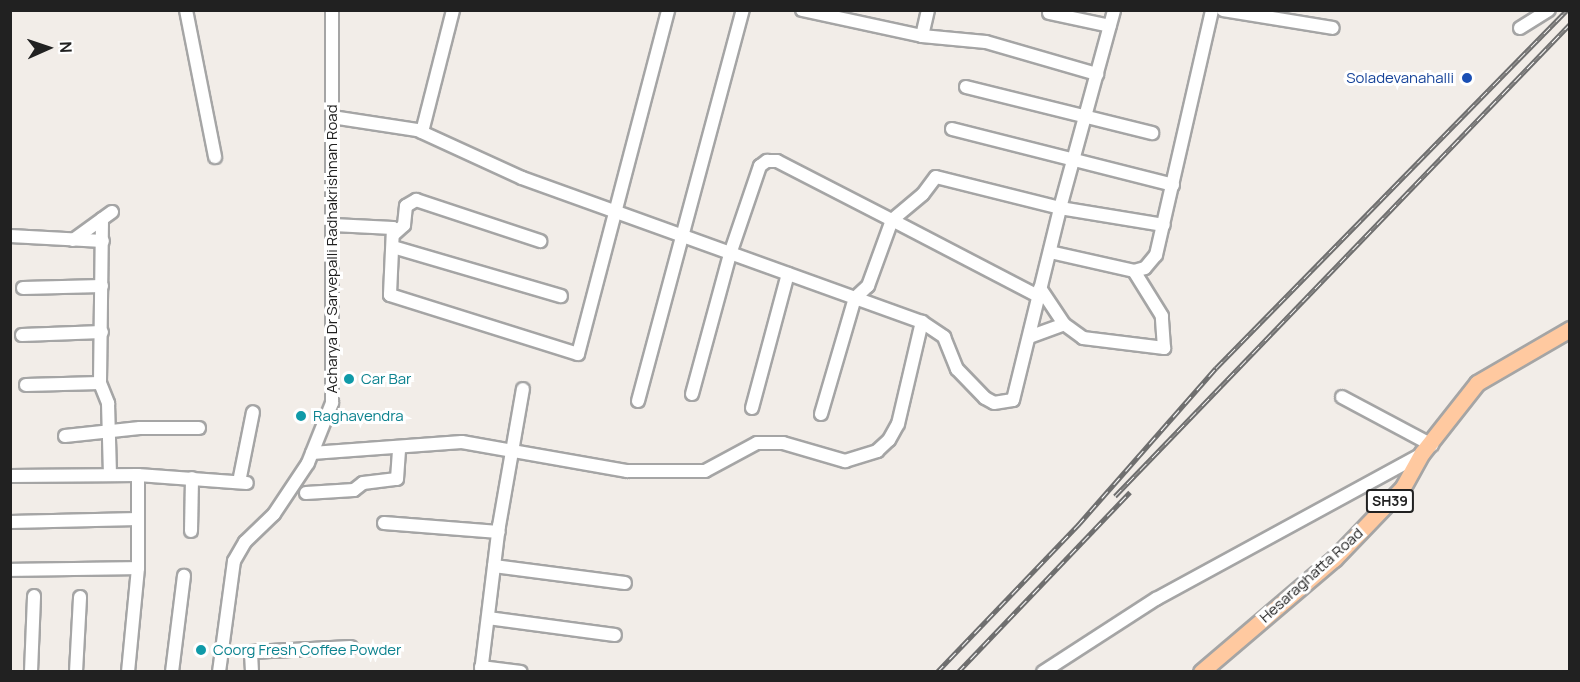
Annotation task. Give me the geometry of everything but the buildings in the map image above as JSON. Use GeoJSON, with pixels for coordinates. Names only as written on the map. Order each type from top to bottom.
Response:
{"type":"FeatureCollection","features":[{"type":"Feature","properties":{"kind":"main road","name":"Hesaraghatta Road"},"geometry":{"type":"LineString","coordinates":[[1201,672],[1334,559],[1404,487],[1427,449],[1477,383],[1569,329]]}},
{"type":"Feature","properties":{"kind":"street"},"geometry":{"type":"LineString","coordinates":[[186,10],[215,157]]}},
{"type":"Feature","properties":{"kind":"street","name":"Acharya Dr Sarvepalli Radhakrishnan Road"},"geometry":{"type":"LineString","coordinates":[[219,672],[234,561],[245,542],[274,514],[312,453],[332,403],[332,10]]}},
{"type":"Feature","properties":{"kind":"street"},"geometry":{"type":"LineString","coordinates":[[422,132],[453,10]]}},
{"type":"Feature","properties":{"kind":"street"},"geometry":{"type":"LineString","coordinates":[[333,225],[393,228],[390,296],[578,354],[668,10]]}},
{"type":"Feature","properties":{"kind":"street"},"geometry":{"type":"LineString","coordinates":[[638,401],[743,10]]}},
{"type":"Feature","properties":{"kind":"street"},"geometry":{"type":"LineString","coordinates":[[802,10],[859,16],[922,36],[986,42],[1097,74]]}},
{"type":"Feature","properties":{"kind":"street"},"geometry":{"type":"LineString","coordinates":[[922,36],[928,10]]}},
{"type":"Feature","properties":{"kind":"street"},"geometry":{"type":"LineString","coordinates":[[332,117],[422,132],[522,178],[922,322],[938,329],[957,369],[994,403],[1013,400],[1060,208],[1114,10]]}},
{"type":"Feature","properties":{"kind":"street"},"geometry":{"type":"LineString","coordinates":[[1050,252],[1134,271],[1145,268],[1156,255],[1212,10]]}},
{"type":"Feature","properties":{"kind":"street"},"geometry":{"type":"LineString","coordinates":[[1222,10],[1282,15],[1332,28]]}},
{"type":"Feature","properties":{"kind":"street"},"geometry":{"type":"LineString","coordinates":[[1520,28],[1549,10]]}},
{"type":"Feature","properties":{"kind":"street"},"geometry":{"type":"LineString","coordinates":[[1049,12],[1110,26]]}},
{"type":"Feature","properties":{"kind":"street"},"geometry":{"type":"LineString","coordinates":[[966,87],[1152,133]]}},
{"type":"Feature","properties":{"kind":"street"},"geometry":{"type":"LineString","coordinates":[[952,129],[1173,185]]}},
{"type":"Feature","properties":{"kind":"street"},"geometry":{"type":"LineString","coordinates":[[692,394],[730,254],[760,166],[767,161],[777,161],[1039,292],[1064,324],[1083,338],[1164,348],[1162,316],[1134,271]]}},
{"type":"Feature","properties":{"kind":"street"},"geometry":{"type":"LineString","coordinates":[[821,414],[855,298],[868,286],[892,220],[923,194],[936,177],[1060,208],[1164,225]]}},
{"type":"Feature","properties":{"kind":"street"},"geometry":{"type":"LineString","coordinates":[[393,241],[404,225],[406,206],[416,200],[540,241]]}},
{"type":"Feature","properties":{"kind":"street"},"geometry":{"type":"LineString","coordinates":[[73,240],[107,215],[103,241],[100,383],[108,403],[110,475]]}},
{"type":"Feature","properties":{"kind":"street"},"geometry":{"type":"LineString","coordinates":[[10,236],[103,241]]}},
{"type":"Feature","properties":{"kind":"street"},"geometry":{"type":"LineString","coordinates":[[393,241],[561,296]]}},
{"type":"Feature","properties":{"kind":"street"},"geometry":{"type":"LineString","coordinates":[[752,408],[788,274]]}},
{"type":"Feature","properties":{"kind":"street"},"geometry":{"type":"LineString","coordinates":[[23,288],[102,286]]}},
{"type":"Feature","properties":{"kind":"street"},"geometry":{"type":"LineString","coordinates":[[312,453],[462,442],[627,471],[705,471],[757,443],[783,443],[845,461],[877,451],[890,440],[898,424],[922,322]]}},
{"type":"Feature","properties":{"kind":"street"},"geometry":{"type":"LineString","coordinates":[[1029,337],[1064,324]]}},
{"type":"Feature","properties":{"kind":"street"},"geometry":{"type":"LineString","coordinates":[[22,335],[102,332]]}},
{"type":"Feature","properties":{"kind":"street"},"geometry":{"type":"LineString","coordinates":[[26,385],[100,383]]}},
{"type":"Feature","properties":{"kind":"street"},"geometry":{"type":"LineString","coordinates":[[521,672],[481,669],[499,532],[524,389]]}},
{"type":"Feature","properties":{"kind":"street"},"geometry":{"type":"LineString","coordinates":[[1043,672],[1156,599],[1427,449],[1342,397]]}},
{"type":"Feature","properties":{"kind":"street"},"geometry":{"type":"LineString","coordinates":[[10,476],[138,475],[243,483],[253,412]]}},
{"type":"Feature","properties":{"kind":"street"},"geometry":{"type":"LineString","coordinates":[[65,436],[110,431],[200,428]]}},
{"type":"Feature","properties":{"kind":"street"},"geometry":{"type":"LineString","coordinates":[[306,493],[354,490],[363,483],[397,479],[399,447]]}},
{"type":"Feature","properties":{"kind":"street"},"geometry":{"type":"LineString","coordinates":[[128,672],[138,568],[138,475]]}},
{"type":"Feature","properties":{"kind":"street"},"geometry":{"type":"LineString","coordinates":[[191,531],[192,478]]}},
{"type":"Feature","properties":{"kind":"street"},"geometry":{"type":"LineString","coordinates":[[10,522],[138,519]]}},
{"type":"Feature","properties":{"kind":"street"},"geometry":{"type":"LineString","coordinates":[[384,523],[499,532]]}},
{"type":"Feature","properties":{"kind":"street"},"geometry":{"type":"LineString","coordinates":[[494,566],[625,583]]}},
{"type":"Feature","properties":{"kind":"street"},"geometry":{"type":"LineString","coordinates":[[10,570],[138,568]]}},
{"type":"Feature","properties":{"kind":"street"},"geometry":{"type":"LineString","coordinates":[[172,672],[184,576]]}},
{"type":"Feature","properties":{"kind":"street"},"geometry":{"type":"LineString","coordinates":[[31,672],[34,596]]}},
{"type":"Feature","properties":{"kind":"street"},"geometry":{"type":"LineString","coordinates":[[76,672],[80,597]]}},
{"type":"Feature","properties":{"kind":"street"},"geometry":{"type":"LineString","coordinates":[[488,618],[615,635]]}},
{"type":"Feature","properties":{"kind":"street"},"geometry":{"type":"LineString","coordinates":[[252,672],[251,652],[351,647]]}},
{"type":"Feature","properties":{"kind":"railway"},"geometry":{"type":"LineString","coordinates":[[937,672],[1078,525],[1216,368],[1567,10]]}},
{"type":"Feature","properties":{"kind":"railway"},"geometry":{"type":"LineString","coordinates":[[1115,496],[1570,24]]}},
{"type":"Feature","properties":{"kind":"railway"},"geometry":{"type":"LineString","coordinates":[[958,672],[1130,492]]}},
{"type":"Feature","properties":{"kind":"place","name":"Soladevanahalli"},"geometry":{"type":"Point","coordinates":[1467,78]}},
{"type":"Feature","properties":{"kind":"place","name":"Car Bar"},"geometry":{"type":"Point","coordinates":[349,379]}},
{"type":"Feature","properties":{"kind":"place","name":"Raghavendra"},"geometry":{"type":"Point","coordinates":[301,416]}},
{"type":"Feature","properties":{"kind":"place","name":"Coorg Fresh Coffee Powder"},"geometry":{"type":"Point","coordinates":[201,650]}}]}
